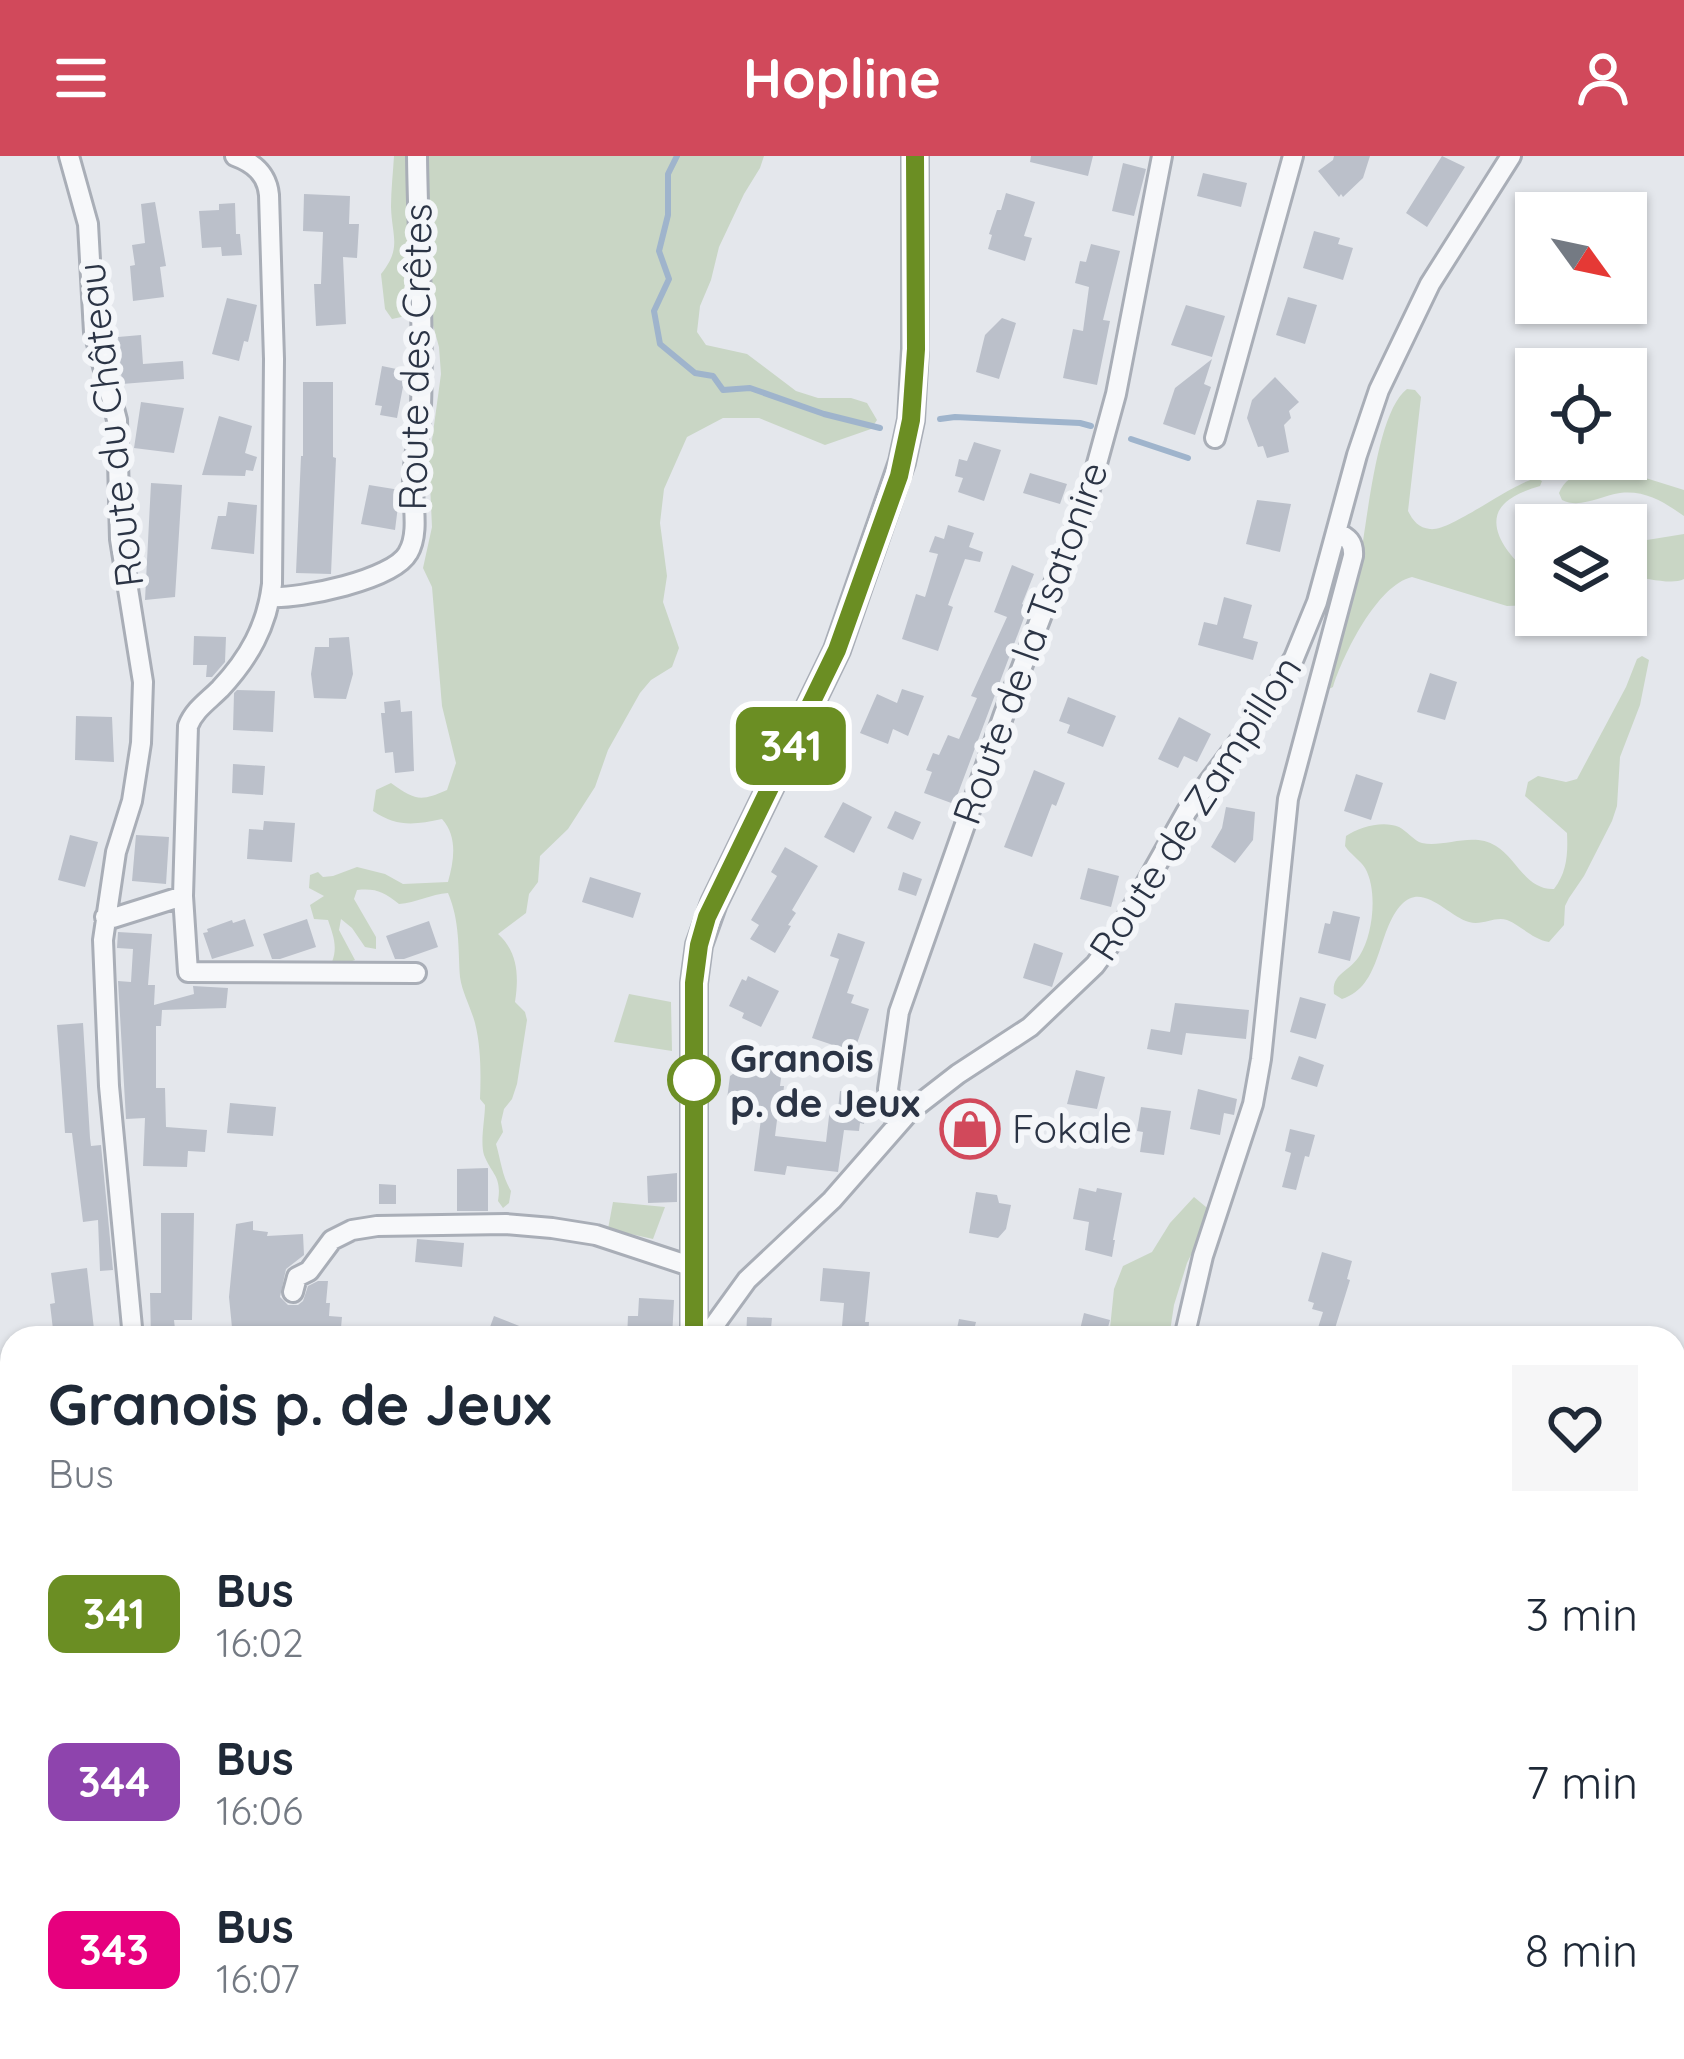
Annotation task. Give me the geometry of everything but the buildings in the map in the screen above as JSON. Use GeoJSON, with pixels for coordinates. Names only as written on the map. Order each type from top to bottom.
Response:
{"type":"FeatureCollection","features":[{"type":"Feature","properties":{"kind":"street","name":"Route du Château"},"geometry":{"type":"LineString","coordinates":[[69,156],[88,224],[94,332],[118,420],[120,539],[143,682],[138,762],[116,852],[103,966],[132,1326]]}},
{"type":"Feature","properties":{"kind":"street"},"geometry":{"type":"LineString","coordinates":[[235,156],[257,168],[269,195],[274,358],[271,597],[255,643],[189,722],[183,896],[188,972],[416,973]]}},
{"type":"Feature","properties":{"kind":"street","name":"Route des Crêtes"},"geometry":{"type":"LineString","coordinates":[[271,597],[350,584],[397,564],[412,544],[422,390],[417,156]]}},
{"type":"Feature","properties":{"kind":"street"},"geometry":{"type":"LineString","coordinates":[[694,1326],[694,983],[699,945],[714,903],[837,650],[899,476],[911,420],[916,349],[915,156]]}},
{"type":"Feature","properties":{"kind":"street","name":"Route de la Tsatonire"},"geometry":{"type":"LineString","coordinates":[[898,1124],[888,1089],[898,1012],[1090,489],[1116,394],[1162,156]]}},
{"type":"Feature","properties":{"kind":"street"},"geometry":{"type":"LineString","coordinates":[[1215,438],[1293,156]]}},
{"type":"Feature","properties":{"kind":"street","name":"Route de Zampillon"},"geometry":{"type":"LineString","coordinates":[[714,1326],[747,1280],[844,1187],[898,1124],[937,1089],[1030,1027],[1095,965],[1187,811],[1262,710],[1303,640],[1366,425],[1400,343],[1430,284],[1510,156]]}},
{"type":"Feature","properties":{"kind":"street"},"geometry":{"type":"LineString","coordinates":[[1187,1326],[1203,1256],[1256,1090],[1288,799],[1353,556],[1349,538],[1336,532]]}},
{"type":"Feature","properties":{"kind":"street"},"geometry":{"type":"LineString","coordinates":[[105,917],[183,896]]}},
{"type":"Feature","properties":{"kind":"street"},"geometry":{"type":"LineString","coordinates":[[293,1292],[298,1277],[310,1271],[332,1240],[352,1230],[377,1226],[552,1228],[596,1235],[693,1267]]}},
{"type":"Feature","properties":{"kind":"green space"},"geometry":{"type":"Polygon","coordinates":[[[394,156],[764,156],[719,247],[700,306],[697,332],[706,345],[747,354],[796,391],[867,403],[877,420],[871,429],[825,445],[759,418],[723,418],[687,437],[664,489],[660,523],[667,576],[663,602],[679,648],[672,667],[640,693],[608,750],[595,787],[568,829],[540,856],[538,882],[529,894],[526,913],[498,934],[513,957],[515,1002],[527,1020],[517,1084],[504,1109],[503,1132],[496,1144],[511,1191],[503,1208],[483,1150],[485,1105],[480,1099],[478,1041],[461,983],[457,924],[448,893],[399,904],[380,892],[357,890],[354,899],[376,937],[376,949],[365,947],[341,919],[339,930],[355,960],[339,966],[332,962],[335,946],[328,920],[314,919],[310,905],[324,896],[309,888],[310,875],[318,872],[333,876],[357,867],[403,884],[448,882],[453,857],[451,833],[442,819],[406,823],[373,811],[376,790],[391,783],[418,797],[447,790],[456,763],[442,706],[432,587],[423,568],[432,527],[429,462],[441,374],[427,303],[433,232],[418,228],[410,232],[406,316],[392,319],[385,309],[381,274],[394,249],[394,156]]]}},
{"type":"Feature","properties":{"kind":"green space"},"geometry":{"type":"Polygon","coordinates":[[[1407,389],[1421,397],[1408,511],[1420,526],[1439,528],[1524,483],[1542,481],[1498,512],[1501,540],[1515,559],[1515,606],[1412,577],[1374,607],[1353,640],[1333,687],[1325,691],[1359,565],[1380,445],[1396,402],[1407,389]]]}},
{"type":"Feature","properties":{"kind":"green space"},"geometry":{"type":"Polygon","coordinates":[[[1647,478],[1684,490],[1684,516],[1638,493],[1569,502],[1559,493],[1569,480],[1647,478]]]}},
{"type":"Feature","properties":{"kind":"green space"},"geometry":{"type":"Polygon","coordinates":[[[1684,534],[1684,579],[1647,579],[1647,540],[1684,534]]]}},
{"type":"Feature","properties":{"kind":"green space"},"geometry":{"type":"Polygon","coordinates":[[[1642,656],[1649,660],[1640,705],[1620,757],[1617,806],[1565,906],[1564,925],[1549,942],[1507,920],[1469,922],[1427,898],[1410,898],[1387,928],[1365,982],[1342,999],[1334,994],[1338,977],[1364,946],[1372,912],[1369,877],[1345,846],[1346,836],[1386,824],[1422,843],[1487,842],[1536,885],[1554,889],[1566,863],[1567,833],[1525,796],[1528,782],[1538,776],[1566,782],[1577,779],[1642,656]]]}},
{"type":"Feature","properties":{"kind":"green space"},"geometry":{"type":"Polygon","coordinates":[[[629,994],[671,1002],[672,1051],[614,1042],[629,994]]]}},
{"type":"Feature","properties":{"kind":"green space"},"geometry":{"type":"Polygon","coordinates":[[[1194,1197],[1212,1212],[1187,1263],[1171,1326],[1110,1326],[1114,1289],[1123,1266],[1152,1252],[1194,1197]]]}},
{"type":"Feature","properties":{"kind":"green space"},"geometry":{"type":"Polygon","coordinates":[[[613,1202],[665,1207],[653,1239],[608,1229],[613,1202]]]}},
{"type":"Feature","properties":{"kind":"waterway"},"geometry":{"type":"LineString","coordinates":[[677,156],[668,174],[668,215],[659,251],[669,279],[654,311],[660,344],[695,373],[713,376],[723,390],[750,388],[880,428]]}},
{"type":"Feature","properties":{"kind":"waterway"},"geometry":{"type":"LineString","coordinates":[[940,419],[1091,426]]}},
{"type":"Feature","properties":{"kind":"waterway"},"geometry":{"type":"LineString","coordinates":[[1131,439],[1188,458]]}},
{"type":"Feature","properties":{"kind":"bus line","name":"341"},"geometry":{"type":"LineString","coordinates":[[694,1326],[696,957],[714,903],[837,650],[899,476],[911,420],[916,349],[915,156]]}},
{"type":"Feature","properties":{"kind":"place","name":"Granois p. de Jeux"},"geometry":{"type":"Point","coordinates":[694,1080]}},
{"type":"Feature","properties":{"kind":"place","name":"Fokale"},"geometry":{"type":"Point","coordinates":[970,1129]}}]}
